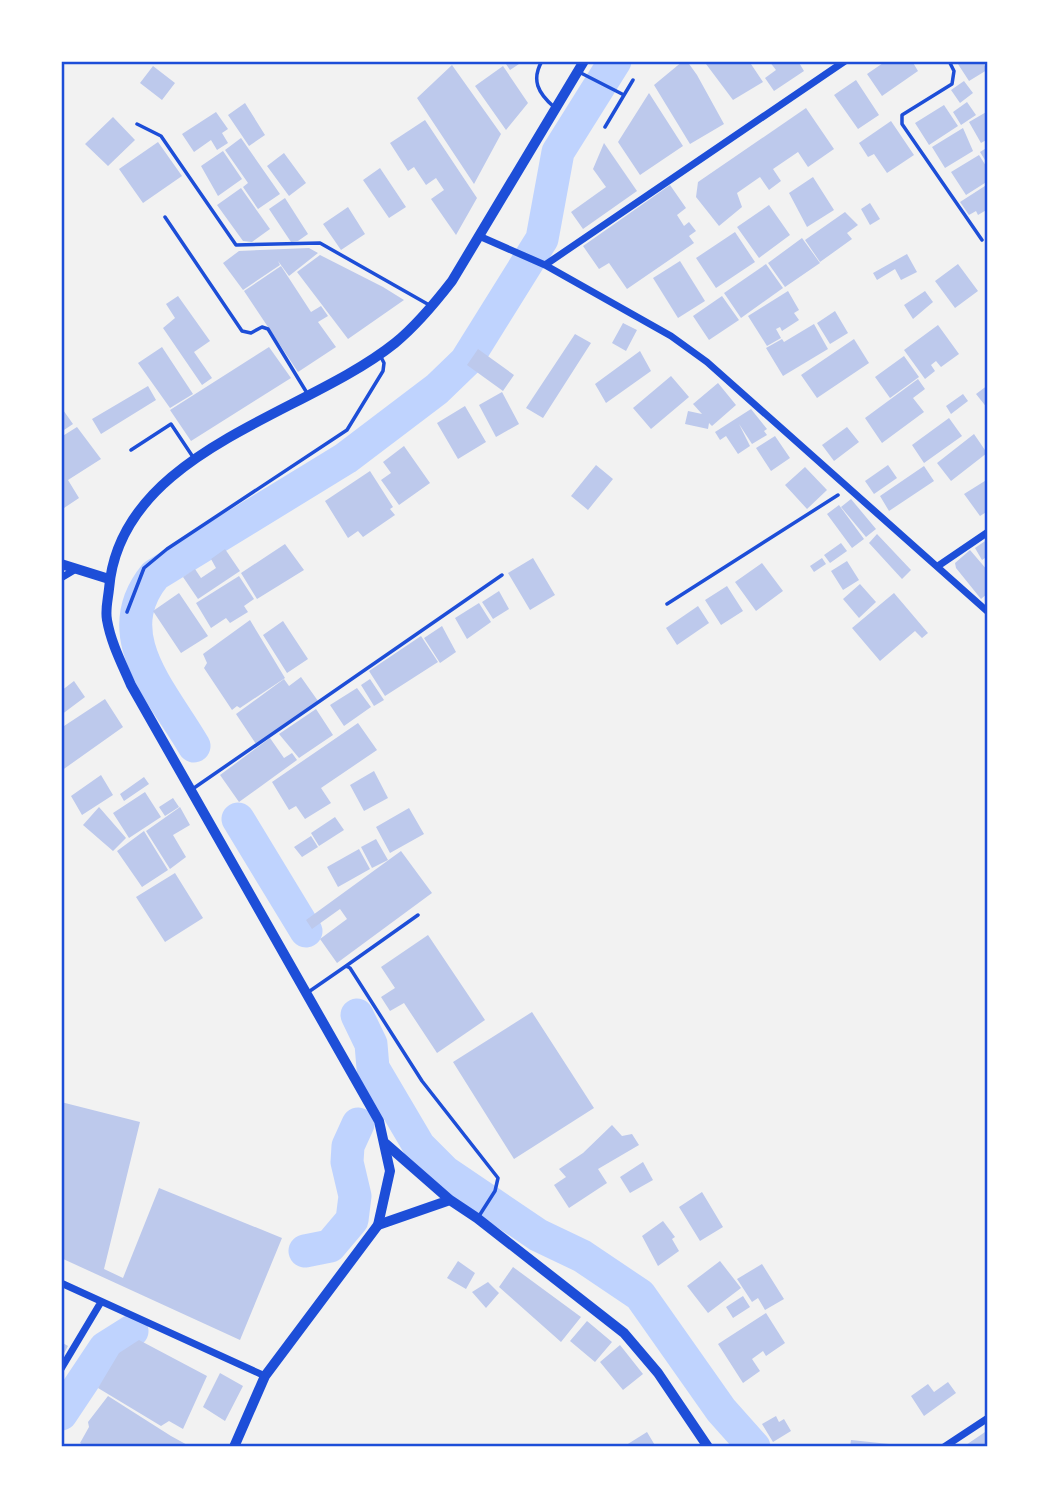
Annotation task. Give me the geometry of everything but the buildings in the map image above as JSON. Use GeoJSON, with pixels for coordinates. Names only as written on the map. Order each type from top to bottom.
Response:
{"type":"FeatureCollection","features":[{"type":"Feature","properties":{"kind":"main road"},"geometry":{"type":"LineString","coordinates":[[234,1447],[265,1376],[378,1225],[390,1171],[379,1121],[131,685],[114,646],[106,617],[113,557],[128,524],[152,493],[195,459],[394,344],[433,307],[580,68]]}},
{"type":"Feature","properties":{"kind":"street"},"geometry":{"type":"LineString","coordinates":[[545,265],[845,61]]}},
{"type":"Feature","properties":{"kind":"street"},"geometry":{"type":"LineString","coordinates":[[479,236],[545,265],[671,336],[707,362],[988,612]]}},
{"type":"Feature","properties":{"kind":"street"},"geometry":{"type":"LineString","coordinates":[[938,566],[988,532]]}},
{"type":"Feature","properties":{"kind":"street"},"geometry":{"type":"LineString","coordinates":[[61,564],[109,579]]}},
{"type":"Feature","properties":{"kind":"street"},"geometry":{"type":"LineString","coordinates":[[61,578],[76,569]]}},
{"type":"Feature","properties":{"kind":"street"},"geometry":{"type":"LineString","coordinates":[[386,1144],[450,1200],[624,1333],[658,1373],[708,1447]]}},
{"type":"Feature","properties":{"kind":"street"},"geometry":{"type":"LineString","coordinates":[[378,1225],[450,1200]]}},
{"type":"Feature","properties":{"kind":"street"},"geometry":{"type":"LineString","coordinates":[[61,1283],[265,1376]]}},
{"type":"Feature","properties":{"kind":"street"},"geometry":{"type":"LineString","coordinates":[[61,1369],[101,1301]]}},
{"type":"Feature","properties":{"kind":"street"},"geometry":{"type":"LineString","coordinates":[[944,1447],[988,1418]]}},
{"type":"Feature","properties":{"kind":"lane"},"geometry":{"type":"LineString","coordinates":[[542,61],[536,72],[537,87],[555,108]]}},
{"type":"Feature","properties":{"kind":"lane"},"geometry":{"type":"LineString","coordinates":[[949,61],[954,71],[952,84],[902,115],[901,119],[982,240]]}},
{"type":"Feature","properties":{"kind":"lane"},"geometry":{"type":"LineString","coordinates":[[580,68],[624,96]]}},
{"type":"Feature","properties":{"kind":"lane"},"geometry":{"type":"LineString","coordinates":[[605,127],[634,80]]}},
{"type":"Feature","properties":{"kind":"lane"},"geometry":{"type":"LineString","coordinates":[[137,124],[161,136],[236,245],[320,243],[433,307]]}},
{"type":"Feature","properties":{"kind":"lane"},"geometry":{"type":"LineString","coordinates":[[165,217],[242,331],[251,333],[262,327],[268,329],[309,394]]}},
{"type":"Feature","properties":{"kind":"lane"},"geometry":{"type":"LineString","coordinates":[[127,612],[144,568],[167,549],[347,430],[383,371],[384,363],[379,353]]}},
{"type":"Feature","properties":{"kind":"lane"},"geometry":{"type":"LineString","coordinates":[[131,450],[171,424],[195,459]]}},
{"type":"Feature","properties":{"kind":"lane"},"geometry":{"type":"LineString","coordinates":[[192,790],[502,575]]}},
{"type":"Feature","properties":{"kind":"lane"},"geometry":{"type":"LineString","coordinates":[[307,993],[418,915]]}},
{"type":"Feature","properties":{"kind":"lane"},"geometry":{"type":"LineString","coordinates":[[346,966],[422,1081],[498,1178],[493,1196],[477,1218]]}},
{"type":"Feature","properties":{"kind":"path"},"geometry":{"type":"LineString","coordinates":[[667,604],[849,488]]}},
{"type":"Feature","properties":{"kind":"waterway"},"geometry":{"type":"LineString","coordinates":[[194,746],[144,662],[137,641],[136,619],[141,597],[155,575],[346,458],[437,389],[466,361],[542,239],[558,152],[615,61]]}},
{"type":"Feature","properties":{"kind":"waterway"},"geometry":{"type":"LineString","coordinates":[[238,819],[306,931]]}},
{"type":"Feature","properties":{"kind":"waterway"},"geometry":{"type":"LineString","coordinates":[[357,1015],[371,1044],[373,1068],[419,1146],[445,1172],[538,1235],[582,1256],[640,1295],[721,1410],[754,1447]]}},
{"type":"Feature","properties":{"kind":"waterway"},"geometry":{"type":"LineString","coordinates":[[305,1251],[330,1246],[352,1220],[355,1196],[347,1162],[348,1146],[358,1124]]}},
{"type":"Feature","properties":{"kind":"waterway"},"geometry":{"type":"LineString","coordinates":[[61,1414],[105,1348],[132,1331]]}}]}
